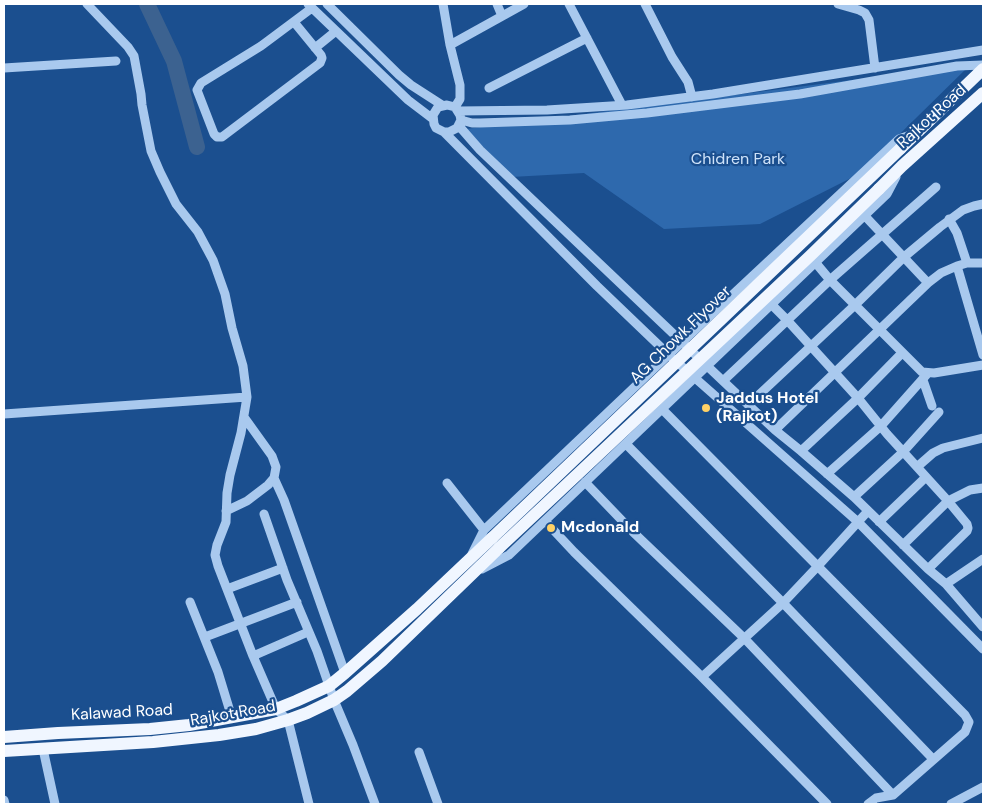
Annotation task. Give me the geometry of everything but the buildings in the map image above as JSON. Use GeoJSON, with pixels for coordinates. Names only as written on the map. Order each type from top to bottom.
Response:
{"type":"FeatureCollection","features":[{"type":"Feature","properties":{"kind":"main road","name":"Rajkot Road"},"geometry":{"type":"LineString","coordinates":[[917,132],[983,70]]}},
{"type":"Feature","properties":{"kind":"main road","name":"Rajkot Road"},"geometry":{"type":"LineString","coordinates":[[902,166],[983,93]]}},
{"type":"Feature","properties":{"kind":"main road","name":"AG Chowk Flyover"},"geometry":{"type":"LineString","coordinates":[[372,650],[417,610],[917,132]]}},
{"type":"Feature","properties":{"kind":"main road","name":"AG Chowk Flyover"},"geometry":{"type":"LineString","coordinates":[[475,572],[492,538],[810,256],[902,166]]}},
{"type":"Feature","properties":{"kind":"main road","name":"Rajkot Road"},"geometry":{"type":"LineString","coordinates":[[4,751],[196,738],[256,729],[307,713],[347,692],[475,572]]}},
{"type":"Feature","properties":{"kind":"main road","name":"Kalawad Road"},"geometry":{"type":"LineString","coordinates":[[4,737],[189,725],[276,709],[329,686],[372,650]]}},
{"type":"Feature","properties":{"kind":"street"},"geometry":{"type":"LineString","coordinates":[[87,4],[128,47],[134,56],[151,151],[176,204],[198,232],[212,260],[224,294],[243,366],[247,397],[230,475],[226,522],[215,556],[252,656],[276,709],[288,720],[309,804]]}},
{"type":"Feature","properties":{"kind":"street"},"geometry":{"type":"LineString","coordinates":[[327,4],[411,85],[442,106]]}},
{"type":"Feature","properties":{"kind":"street"},"geometry":{"type":"LineString","coordinates":[[443,4],[450,45],[460,84],[458,116],[453,131],[444,132]]}},
{"type":"Feature","properties":{"kind":"street"},"geometry":{"type":"LineString","coordinates":[[497,4],[502,16]]}},
{"type":"Feature","properties":{"kind":"street"},"geometry":{"type":"LineString","coordinates":[[450,45],[524,4]]}},
{"type":"Feature","properties":{"kind":"street"},"geometry":{"type":"LineString","coordinates":[[569,4],[622,105]]}},
{"type":"Feature","properties":{"kind":"street"},"geometry":{"type":"LineString","coordinates":[[645,4],[672,57],[688,82],[692,97]]}},
{"type":"Feature","properties":{"kind":"street"},"geometry":{"type":"LineString","coordinates":[[838,4],[865,13],[869,20],[875,68]]}},
{"type":"Feature","properties":{"kind":"street"},"geometry":{"type":"LineString","coordinates":[[294,22],[321,55],[320,63],[222,137],[217,137],[214,134],[197,90],[201,83],[261,46],[294,22],[310,6],[408,100],[433,119]]}},
{"type":"Feature","properties":{"kind":"street"},"geometry":{"type":"LineString","coordinates":[[315,48],[336,31]]}},
{"type":"Feature","properties":{"kind":"street"},"geometry":{"type":"LineString","coordinates":[[489,88],[587,38]]}},
{"type":"Feature","properties":{"kind":"street"},"geometry":{"type":"LineString","coordinates":[[458,116],[622,105],[692,97],[983,50]]}},
{"type":"Feature","properties":{"kind":"street"},"geometry":{"type":"LineString","coordinates":[[4,68],[116,61]]}},
{"type":"Feature","properties":{"kind":"street"},"geometry":{"type":"LineString","coordinates":[[458,116],[472,123],[480,123],[552,121],[647,113],[800,94],[957,66],[983,65]]}},
{"type":"Feature","properties":{"kind":"street"},"geometry":{"type":"LineString","coordinates":[[983,627],[946,584],[854,497],[774,430],[480,150],[458,116],[447,105],[435,111],[433,119],[436,128],[444,132],[597,286],[669,355],[858,522],[983,649]]}},
{"type":"Feature","properties":{"kind":"street"},"geometry":{"type":"LineString","coordinates":[[447,483],[492,538],[682,342],[899,140],[917,132]]}},
{"type":"Feature","properties":{"kind":"street"},"geometry":{"type":"LineString","coordinates":[[475,572],[509,555],[626,444],[887,194],[902,166]]}},
{"type":"Feature","properties":{"kind":"street"},"geometry":{"type":"LineString","coordinates":[[723,382],[830,280],[936,187]]}},
{"type":"Feature","properties":{"kind":"street"},"geometry":{"type":"LineString","coordinates":[[748,405],[904,257],[963,210],[983,204]]}},
{"type":"Feature","properties":{"kind":"street"},"geometry":{"type":"LineString","coordinates":[[864,215],[928,283]]}},
{"type":"Feature","properties":{"kind":"street"},"geometry":{"type":"LineString","coordinates":[[950,219],[966,264]]}},
{"type":"Feature","properties":{"kind":"street"},"geometry":{"type":"LineString","coordinates":[[815,262],[830,280],[922,372],[936,409],[903,452],[854,497]]}},
{"type":"Feature","properties":{"kind":"street"},"geometry":{"type":"LineString","coordinates":[[774,430],[928,283],[941,273],[957,266],[983,263]]}},
{"type":"Feature","properties":{"kind":"street"},"geometry":{"type":"LineString","coordinates":[[957,266],[983,355]]}},
{"type":"Feature","properties":{"kind":"street"},"geometry":{"type":"LineString","coordinates":[[772,304],[858,398],[963,519],[968,528],[965,534],[928,569]]}},
{"type":"Feature","properties":{"kind":"street"},"geometry":{"type":"LineString","coordinates":[[801,451],[858,398],[902,353]]}},
{"type":"Feature","properties":{"kind":"street"},"geometry":{"type":"LineString","coordinates":[[827,474],[881,426],[925,376],[983,365]]}},
{"type":"Feature","properties":{"kind":"street"},"geometry":{"type":"LineString","coordinates":[[4,414],[247,397]]}},
{"type":"Feature","properties":{"kind":"street"},"geometry":{"type":"LineString","coordinates":[[662,409],[965,715],[968,722],[965,732],[893,796],[876,798],[868,804]]}},
{"type":"Feature","properties":{"kind":"street"},"geometry":{"type":"LineString","coordinates":[[226,511],[247,501],[274,478],[276,467],[272,456],[244,417]]}},
{"type":"Feature","properties":{"kind":"street"},"geometry":{"type":"LineString","coordinates":[[917,467],[933,453],[943,448],[983,438]]}},
{"type":"Feature","properties":{"kind":"street"},"geometry":{"type":"LineString","coordinates":[[626,444],[934,759]]}},
{"type":"Feature","properties":{"kind":"street"},"geometry":{"type":"LineString","coordinates":[[879,522],[926,477]]}},
{"type":"Feature","properties":{"kind":"street"},"geometry":{"type":"LineString","coordinates":[[274,478],[284,500],[345,673]]}},
{"type":"Feature","properties":{"kind":"street"},"geometry":{"type":"LineString","coordinates":[[585,482],[633,532],[745,639],[893,796]]}},
{"type":"Feature","properties":{"kind":"street"},"geometry":{"type":"LineString","coordinates":[[903,545],[948,501],[970,490],[983,488]]}},
{"type":"Feature","properties":{"kind":"street"},"geometry":{"type":"LineString","coordinates":[[702,678],[783,603],[868,511]]}},
{"type":"Feature","properties":{"kind":"street"},"geometry":{"type":"LineString","coordinates":[[264,514],[283,568],[376,804]]}},
{"type":"Feature","properties":{"kind":"street"},"geometry":{"type":"LineString","coordinates":[[545,520],[574,552],[827,804]]}},
{"type":"Feature","properties":{"kind":"street"},"geometry":{"type":"LineString","coordinates":[[946,584],[983,559]]}},
{"type":"Feature","properties":{"kind":"street"},"geometry":{"type":"LineString","coordinates":[[227,589],[283,568]]}},
{"type":"Feature","properties":{"kind":"street"},"geometry":{"type":"LineString","coordinates":[[190,602],[218,672],[232,718]]}},
{"type":"Feature","properties":{"kind":"street"},"geometry":{"type":"LineString","coordinates":[[205,637],[297,602]]}},
{"type":"Feature","properties":{"kind":"street"},"geometry":{"type":"LineString","coordinates":[[252,656],[308,632]]}},
{"type":"Feature","properties":{"kind":"street"},"geometry":{"type":"LineString","coordinates":[[43,749],[55,804]]}},
{"type":"Feature","properties":{"kind":"street"},"geometry":{"type":"LineString","coordinates":[[419,752],[438,804]]}},
{"type":"Feature","properties":{"kind":"street"},"geometry":{"type":"LineString","coordinates":[[951,804],[983,787]]}},
{"type":"Feature","properties":{"kind":"street"},"geometry":{"type":"LineString","coordinates":[[4,800],[5,804]]}},
{"type":"Feature","properties":{"kind":"green space","name":"Chidren Park"},"geometry":{"type":"Polygon","coordinates":[[[970,65],[859,174],[760,224],[664,229],[584,173],[511,177],[466,129],[970,65]]]}},
{"type":"Feature","properties":{"kind":"waterway"},"geometry":{"type":"LineString","coordinates":[[147,4],[174,61],[197,147]]}},
{"type":"Feature","properties":{"kind":"place","name":"Jaddus Hotel (Rajkot)"},"geometry":{"type":"Point","coordinates":[706,408]}},
{"type":"Feature","properties":{"kind":"place","name":"Mcdonald"},"geometry":{"type":"Point","coordinates":[551,528]}}]}
